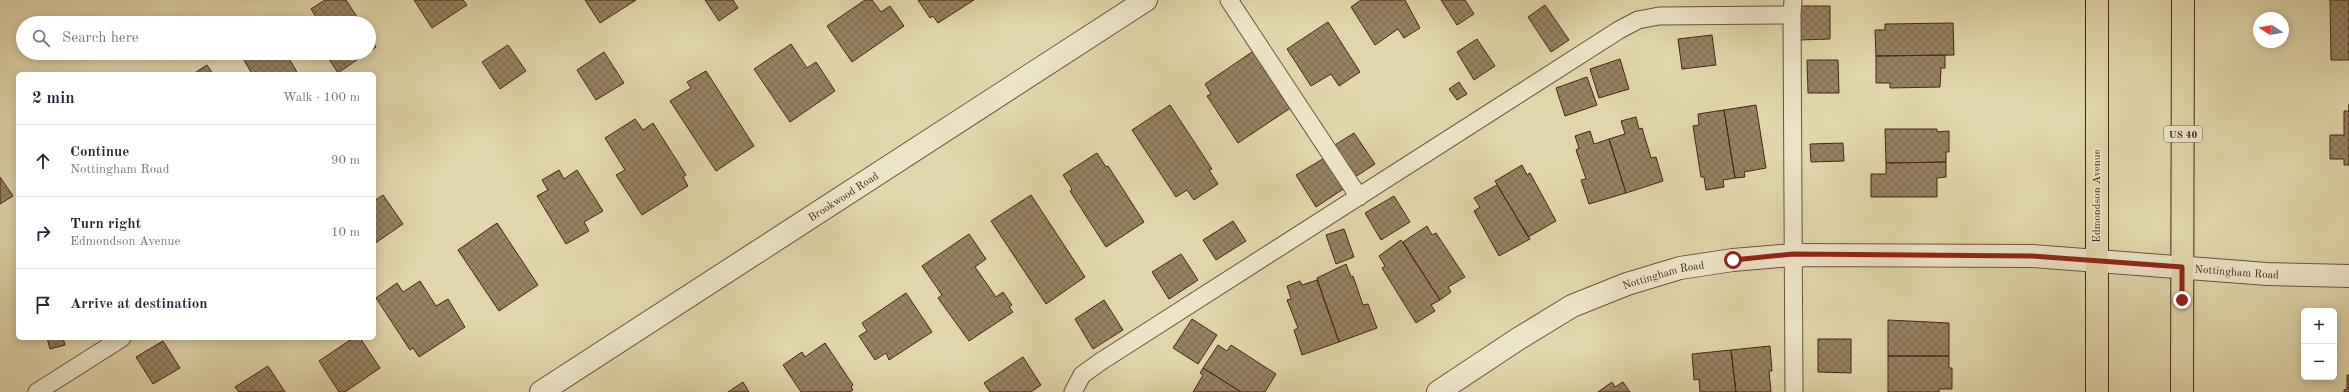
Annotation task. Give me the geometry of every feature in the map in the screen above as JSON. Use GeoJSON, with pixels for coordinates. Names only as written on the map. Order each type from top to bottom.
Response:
{"type":"FeatureCollection","features":[{"type":"Feature","properties":{"kind":"main road","name":"Edmondson Avenue"},"geometry":{"type":"LineString","coordinates":[[2097,0],[2097,392]]}},
{"type":"Feature","properties":{"kind":"main road","name":"US 40"},"geometry":{"type":"LineString","coordinates":[[2182,392],[2184,0]]}},
{"type":"Feature","properties":{"kind":"street","name":"Brookwood Road"},"geometry":{"type":"LineString","coordinates":[[541,392],[1146,0]]}},
{"type":"Feature","properties":{"kind":"street","name":"Nottingham Road"},"geometry":{"type":"LineString","coordinates":[[1438,392],[1518,339],[1572,306],[1627,284],[1680,268],[1793,254],[2032,256],[2267,274],[2349,276]]}},
{"type":"Feature","properties":{"kind":"lane"},"geometry":{"type":"LineString","coordinates":[[1229,0],[1359,197]]}},
{"type":"Feature","properties":{"kind":"lane"},"geometry":{"type":"LineString","coordinates":[[1074,392],[1082,375],[1100,362],[1619,30],[1638,20],[1659,16],[1792,8],[1794,392]]}},
{"type":"Feature","properties":{"kind":"lane"},"geometry":{"type":"LineString","coordinates":[[37,392],[119,340]]}},
{"type":"Feature","properties":{"kind":"building"},"geometry":{"type":"Polygon","coordinates":[[[325,0],[346,0],[356,16],[315,16],[311,9],[325,0]]]}},
{"type":"Feature","properties":{"kind":"building"},"geometry":{"type":"Polygon","coordinates":[[[414,0],[463,0],[467,5],[432,28],[414,0]]]}},
{"type":"Feature","properties":{"kind":"building"},"geometry":{"type":"Polygon","coordinates":[[[585,0],[636,0],[600,23],[585,0]]]}},
{"type":"Feature","properties":{"kind":"building"},"geometry":{"type":"Polygon","coordinates":[[[705,0],[733,0],[738,8],[719,21],[705,0]]]}},
{"type":"Feature","properties":{"kind":"building"},"geometry":{"type":"Polygon","coordinates":[[[865,0],[872,0],[881,12],[890,6],[904,26],[852,62],[827,26],[865,0]]]}},
{"type":"Feature","properties":{"kind":"building"},"geometry":{"type":"Polygon","coordinates":[[[918,0],[974,0],[938,23],[933,16],[930,18],[918,0]]]}},
{"type":"Feature","properties":{"kind":"building"},"geometry":{"type":"Polygon","coordinates":[[[1361,0],[1405,0],[1420,28],[1404,38],[1398,29],[1375,45],[1351,7],[1361,0]]]}},
{"type":"Feature","properties":{"kind":"building"},"geometry":{"type":"Polygon","coordinates":[[[1441,0],[1465,0],[1474,14],[1457,25],[1441,0]]]}},
{"type":"Feature","properties":{"kind":"building"},"geometry":{"type":"Polygon","coordinates":[[[2330,0],[2349,0],[2349,60],[2331,60],[2330,0]]]}},
{"type":"Feature","properties":{"kind":"building"},"geometry":{"type":"Polygon","coordinates":[[[1545,5],[1569,40],[1551,52],[1528,17],[1545,5]]]}},
{"type":"Feature","properties":{"kind":"building"},"geometry":{"type":"Polygon","coordinates":[[[1799,6],[1830,6],[1830,39],[1799,40],[1799,6]]]}},
{"type":"Feature","properties":{"kind":"building"},"geometry":{"type":"Polygon","coordinates":[[[1328,22],[1360,72],[1339,86],[1331,74],[1311,86],[1287,49],[1328,22]]]}},
{"type":"Feature","properties":{"kind":"building"},"geometry":{"type":"Polygon","coordinates":[[[1953,23],[1954,55],[1876,56],[1875,30],[1885,30],[1885,24],[1953,23]]]}},
{"type":"Feature","properties":{"kind":"building"},"geometry":{"type":"Polygon","coordinates":[[[1712,35],[1716,65],[1682,69],[1678,39],[1712,35]]]}},
{"type":"Feature","properties":{"kind":"building"},"geometry":{"type":"Polygon","coordinates":[[[1477,39],[1495,66],[1474,80],[1457,52],[1477,39]]]}},
{"type":"Feature","properties":{"kind":"building"},"geometry":{"type":"Polygon","coordinates":[[[791,44],[807,68],[816,62],[835,91],[790,122],[754,69],[791,44]]]}},
{"type":"Feature","properties":{"kind":"building"},"geometry":{"type":"Polygon","coordinates":[[[508,45],[526,71],[500,89],[482,62],[508,45]]]}},
{"type":"Feature","properties":{"kind":"building"},"geometry":{"type":"Polygon","coordinates":[[[1255,50],[1295,105],[1238,143],[1207,96],[1211,94],[1205,84],[1255,50]]]}},
{"type":"Feature","properties":{"kind":"building"},"geometry":{"type":"Polygon","coordinates":[[[604,52],[624,83],[596,100],[577,70],[604,52]]]}},
{"type":"Feature","properties":{"kind":"building"},"geometry":{"type":"Polygon","coordinates":[[[1945,55],[1945,68],[1941,68],[1940,87],[1890,88],[1890,83],[1876,83],[1876,56],[1945,55]]]}},
{"type":"Feature","properties":{"kind":"building"},"geometry":{"type":"Polygon","coordinates":[[[1620,59],[1629,89],[1599,98],[1590,69],[1620,59]]]}},
{"type":"Feature","properties":{"kind":"building"},"geometry":{"type":"Polygon","coordinates":[[[244,60],[290,60],[297,72],[251,72],[244,60]]]}},
{"type":"Feature","properties":{"kind":"building"},"geometry":{"type":"Polygon","coordinates":[[[330,60],[357,60],[339,72],[337,72],[330,60]]]}},
{"type":"Feature","properties":{"kind":"building"},"geometry":{"type":"Polygon","coordinates":[[[1807,60],[1838,60],[1839,93],[1808,93],[1807,60]]]}},
{"type":"Feature","properties":{"kind":"building"},"geometry":{"type":"Polygon","coordinates":[[[207,65],[212,72],[196,72],[207,65]]]}},
{"type":"Feature","properties":{"kind":"building"},"geometry":{"type":"Polygon","coordinates":[[[706,71],[754,146],[716,171],[670,101],[691,88],[687,82],[706,71]]]}},
{"type":"Feature","properties":{"kind":"building"},"geometry":{"type":"Polygon","coordinates":[[[1587,77],[1597,105],[1565,116],[1556,88],[1587,77]]]}},
{"type":"Feature","properties":{"kind":"building"},"geometry":{"type":"Polygon","coordinates":[[[1459,82],[1467,94],[1457,100],[1449,89],[1459,82]]]}},
{"type":"Feature","properties":{"kind":"building"},"geometry":{"type":"Polygon","coordinates":[[[1170,105],[1212,169],[1209,170],[1218,184],[1194,200],[1187,190],[1176,197],[1132,130],[1170,105]]]}},
{"type":"Feature","properties":{"kind":"building"},"geometry":{"type":"Polygon","coordinates":[[[1756,105],[1766,168],[1744,172],[1745,177],[1735,178],[1724,110],[1756,105]]]}},
{"type":"Feature","properties":{"kind":"building"},"geometry":{"type":"Polygon","coordinates":[[[1724,110],[1735,178],[1723,180],[1724,187],[1706,190],[1704,177],[1701,177],[1693,126],[1699,125],[1698,114],[1724,110]]]}},
{"type":"Feature","properties":{"kind":"building"},"geometry":{"type":"Polygon","coordinates":[[[2344,111],[2349,111],[2349,165],[2344,165],[2344,159],[2330,159],[2330,135],[2344,135],[2344,111]]]}},
{"type":"Feature","properties":{"kind":"building"},"geometry":{"type":"Polygon","coordinates":[[[1636,117],[1639,129],[1642,128],[1651,158],[1656,157],[1663,181],[1626,193],[1609,139],[1625,134],[1621,121],[1636,117]]]}},
{"type":"Feature","properties":{"kind":"building"},"geometry":{"type":"Polygon","coordinates":[[[635,119],[643,130],[653,123],[686,175],[683,177],[688,186],[642,215],[616,175],[625,170],[605,138],[635,119]]]}},
{"type":"Feature","properties":{"kind":"building"},"geometry":{"type":"Polygon","coordinates":[[[1885,129],[1937,129],[1937,132],[1949,131],[1949,152],[1946,152],[1946,162],[1886,163],[1885,129]]]}},
{"type":"Feature","properties":{"kind":"building"},"geometry":{"type":"Polygon","coordinates":[[[1590,131],[1594,144],[1609,139],[1626,193],[1589,204],[1581,180],[1586,179],[1576,150],[1579,148],[1575,136],[1590,131]]]}},
{"type":"Feature","properties":{"kind":"building"},"geometry":{"type":"Polygon","coordinates":[[[1354,133],[1375,164],[1355,177],[1335,145],[1354,133]]]}},
{"type":"Feature","properties":{"kind":"building"},"geometry":{"type":"Polygon","coordinates":[[[1843,143],[1844,161],[1811,162],[1810,144],[1843,143]]]}},
{"type":"Feature","properties":{"kind":"building"},"geometry":{"type":"Polygon","coordinates":[[[1097,153],[1106,167],[1108,166],[1144,222],[1106,247],[1070,191],[1072,189],[1063,175],[1097,153]]]}},
{"type":"Feature","properties":{"kind":"building"},"geometry":{"type":"Polygon","coordinates":[[[1326,157],[1345,188],[1316,207],[1296,175],[1326,157]]]}},
{"type":"Feature","properties":{"kind":"building"},"geometry":{"type":"Polygon","coordinates":[[[1946,162],[1946,177],[1937,178],[1937,197],[1871,197],[1871,174],[1886,174],[1886,163],[1946,162]]]}},
{"type":"Feature","properties":{"kind":"building"},"geometry":{"type":"Polygon","coordinates":[[[1522,165],[1527,175],[1530,173],[1556,221],[1528,237],[1495,181],[1522,165]]]}},
{"type":"Feature","properties":{"kind":"building"},"geometry":{"type":"Polygon","coordinates":[[[559,170],[564,179],[577,170],[603,211],[584,222],[589,231],[566,244],[537,196],[548,190],[542,180],[559,170]]]}},
{"type":"Feature","properties":{"kind":"building"},"geometry":{"type":"Polygon","coordinates":[[[0,177],[13,196],[0,204],[0,177]]]}},
{"type":"Feature","properties":{"kind":"building"},"geometry":{"type":"Polygon","coordinates":[[[1497,185],[1530,239],[1499,256],[1474,211],[1480,207],[1474,198],[1497,185]]]}},
{"type":"Feature","properties":{"kind":"building"},"geometry":{"type":"Polygon","coordinates":[[[383,195],[403,224],[376,243],[376,200],[383,195]]]}},
{"type":"Feature","properties":{"kind":"building"},"geometry":{"type":"Polygon","coordinates":[[[1031,195],[1085,277],[1046,304],[991,221],[1031,195]]]}},
{"type":"Feature","properties":{"kind":"building"},"geometry":{"type":"Polygon","coordinates":[[[1394,196],[1410,222],[1381,240],[1365,213],[1394,196]]]}},
{"type":"Feature","properties":{"kind":"building"},"geometry":{"type":"Polygon","coordinates":[[[1233,221],[1246,241],[1216,260],[1203,240],[1233,221]]]}},
{"type":"Feature","properties":{"kind":"building"},"geometry":{"type":"Polygon","coordinates":[[[497,223],[538,285],[499,311],[458,250],[497,223]]]}},
{"type":"Feature","properties":{"kind":"building"},"geometry":{"type":"Polygon","coordinates":[[[1427,226],[1432,235],[1436,233],[1465,277],[1448,287],[1451,292],[1440,300],[1403,242],[1427,226]]]}},
{"type":"Feature","properties":{"kind":"building"},"geometry":{"type":"Polygon","coordinates":[[[1344,229],[1354,257],[1336,264],[1326,235],[1344,229]]]}},
{"type":"Feature","properties":{"kind":"building"},"geometry":{"type":"Polygon","coordinates":[[[969,234],[986,259],[975,267],[996,297],[1003,292],[1012,305],[1009,307],[1013,312],[969,341],[938,298],[942,295],[922,266],[969,234]]]}},
{"type":"Feature","properties":{"kind":"building"},"geometry":{"type":"Polygon","coordinates":[[[1401,240],[1440,300],[1431,305],[1435,311],[1416,323],[1382,268],[1385,266],[1379,256],[1401,240]]]}},
{"type":"Feature","properties":{"kind":"building"},"geometry":{"type":"Polygon","coordinates":[[[1181,254],[1198,280],[1169,299],[1152,272],[1181,254]]]}},
{"type":"Feature","properties":{"kind":"building"},"geometry":{"type":"Polygon","coordinates":[[[1346,264],[1351,277],[1353,276],[1363,305],[1368,304],[1377,328],[1339,342],[1317,278],[1346,264]]]}},
{"type":"Feature","properties":{"kind":"building"},"geometry":{"type":"Polygon","coordinates":[[[1317,280],[1339,342],[1302,355],[1294,330],[1298,328],[1287,300],[1291,299],[1287,286],[1300,281],[1302,285],[1317,280]]]}},
{"type":"Feature","properties":{"kind":"building"},"geometry":{"type":"Polygon","coordinates":[[[420,281],[436,306],[448,299],[465,327],[419,357],[413,348],[410,350],[376,298],[397,283],[403,292],[420,281]]]}},
{"type":"Feature","properties":{"kind":"building"},"geometry":{"type":"Polygon","coordinates":[[[906,293],[932,332],[889,360],[886,353],[875,360],[859,336],[867,331],[862,323],[906,293]]]}},
{"type":"Feature","properties":{"kind":"building"},"geometry":{"type":"Polygon","coordinates":[[[1104,300],[1123,330],[1093,349],[1075,319],[1104,300]]]}},
{"type":"Feature","properties":{"kind":"building"},"geometry":{"type":"Polygon","coordinates":[[[1192,319],[1217,335],[1198,364],[1173,348],[1192,319]]]}},
{"type":"Feature","properties":{"kind":"building"},"geometry":{"type":"Polygon","coordinates":[[[1888,320],[1949,323],[1949,356],[1888,356],[1888,320]]]}},
{"type":"Feature","properties":{"kind":"building"},"geometry":{"type":"Polygon","coordinates":[[[1818,339],[1851,339],[1851,373],[1818,372],[1818,339]]]}},
{"type":"Feature","properties":{"kind":"building"},"geometry":{"type":"Polygon","coordinates":[[[48,340],[64,340],[65,345],[50,349],[48,340]]]}},
{"type":"Feature","properties":{"kind":"building"},"geometry":{"type":"Polygon","coordinates":[[[350,340],[361,340],[380,368],[345,392],[339,392],[319,361],[350,340]]]}},
{"type":"Feature","properties":{"kind":"building"},"geometry":{"type":"Polygon","coordinates":[[[163,341],[180,368],[153,384],[136,357],[163,341]]]}},
{"type":"Feature","properties":{"kind":"building"},"geometry":{"type":"Polygon","coordinates":[[[825,343],[853,385],[851,387],[853,390],[850,392],[801,392],[783,365],[802,352],[805,357],[825,343]]]}},
{"type":"Feature","properties":{"kind":"building"},"geometry":{"type":"Polygon","coordinates":[[[1218,345],[1227,351],[1231,345],[1276,374],[1265,392],[1241,392],[1203,368],[1218,345]]]}},
{"type":"Feature","properties":{"kind":"building"},"geometry":{"type":"Polygon","coordinates":[[[1770,346],[1772,371],[1769,371],[1771,392],[1736,392],[1731,350],[1770,346]]]}},
{"type":"Feature","properties":{"kind":"building"},"geometry":{"type":"Polygon","coordinates":[[[1731,350],[1736,392],[1700,392],[1699,379],[1694,380],[1692,354],[1731,350]]]}},
{"type":"Feature","properties":{"kind":"building"},"geometry":{"type":"Polygon","coordinates":[[[1888,356],[1949,356],[1949,368],[1952,368],[1952,389],[1939,389],[1939,392],[1888,392],[1888,356]]]}},
{"type":"Feature","properties":{"kind":"building"},"geometry":{"type":"Polygon","coordinates":[[[1023,357],[1041,385],[1031,392],[990,392],[984,383],[1023,357]]]}},
{"type":"Feature","properties":{"kind":"building"},"geometry":{"type":"Polygon","coordinates":[[[268,366],[285,392],[239,392],[235,387],[268,366]]]}},
{"type":"Feature","properties":{"kind":"building"},"geometry":{"type":"Polygon","coordinates":[[[1203,368],[1241,392],[1193,392],[1203,375],[1200,373],[1203,368]]]}},
{"type":"Feature","properties":{"kind":"building"},"geometry":{"type":"Polygon","coordinates":[[[2347,375],[2349,375],[2349,392],[2344,392],[2344,390],[2347,389],[2347,375]]]}},
{"type":"Feature","properties":{"kind":"building"},"geometry":{"type":"Polygon","coordinates":[[[743,382],[749,392],[728,392],[743,382]]]}},
{"type":"Feature","properties":{"kind":"building"},"geometry":{"type":"Polygon","coordinates":[[[1612,382],[1615,387],[1623,382],[1630,392],[1598,392],[1612,382]]]}},
{"type":"Feature","properties":{"kind":"route"},"geometry":{"type":"LineString","coordinates":[[1733,260],[1793,254],[2032,256],[2182,267],[2182,300]]}}]}
